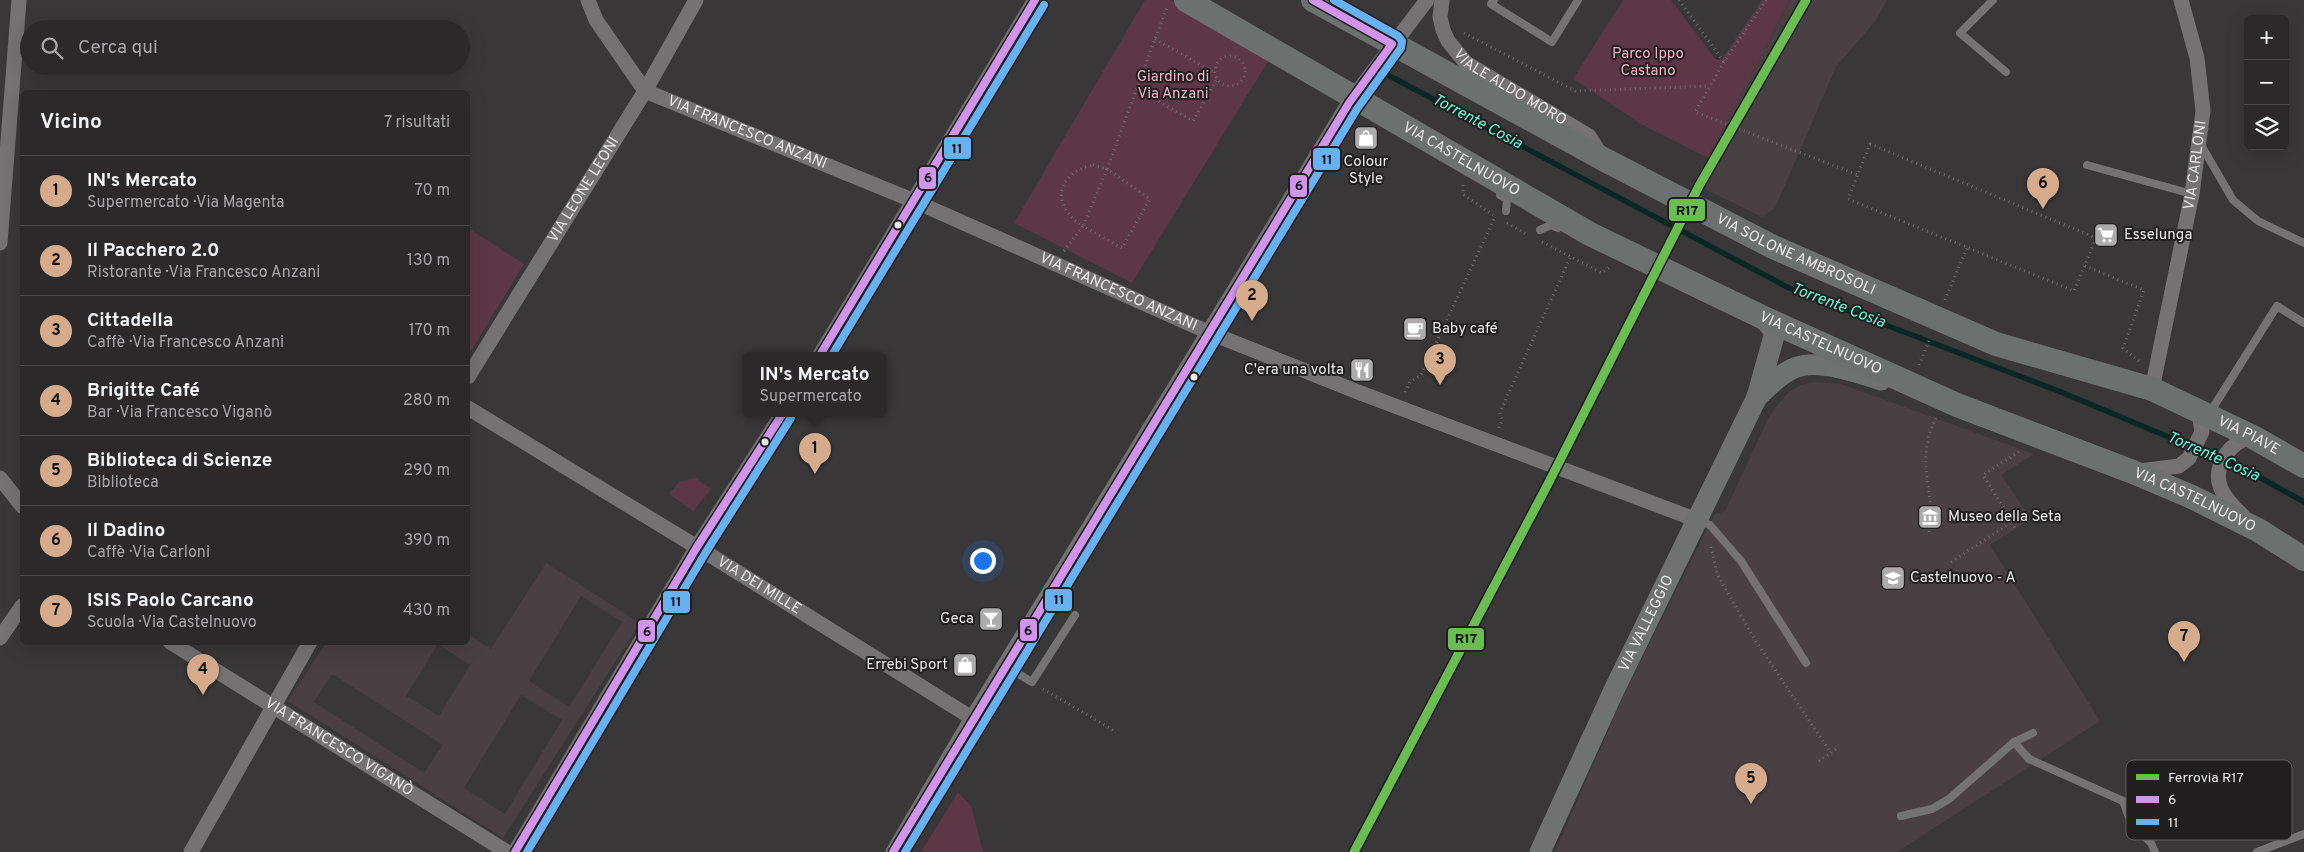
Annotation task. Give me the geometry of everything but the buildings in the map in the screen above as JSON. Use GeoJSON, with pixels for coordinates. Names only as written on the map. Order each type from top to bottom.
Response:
{"type":"FeatureCollection","features":[{"type":"Feature","properties":{"kind":"main road"},"geometry":{"type":"LineString","coordinates":[[1186,0],[1358,91]]}},
{"type":"Feature","properties":{"kind":"main road","name":"VIA SOLONE AMBROSOLI"},"geometry":{"type":"LineString","coordinates":[[1313,0],[1388,50],[1773,248],[1996,344],[2153,382],[2201,418]]}},
{"type":"Feature","properties":{"kind":"main road","name":"VIA CASTELNUOVO"},"geometry":{"type":"LineString","coordinates":[[1358,91],[1487,175],[1580,229],[1764,318],[1957,405],[2133,472],[2192,497],[2258,530],[2304,559]]}},
{"type":"Feature","properties":{"kind":"main road","name":"VIA PIAVE"},"geometry":{"type":"LineString","coordinates":[[2201,418],[2252,437],[2304,466]]}},
{"type":"Feature","properties":{"kind":"street"},"geometry":{"type":"LineString","coordinates":[[0,244],[11,120],[18,0]]}},
{"type":"Feature","properties":{"kind":"street"},"geometry":{"type":"LineString","coordinates":[[588,0],[596,20],[644,91]]}},
{"type":"Feature","properties":{"kind":"street","name":"VIA LEONE LEONI"},"geometry":{"type":"LineString","coordinates":[[470,374],[644,91],[696,0]]}},
{"type":"Feature","properties":{"kind":"street"},"geometry":{"type":"LineString","coordinates":[[822,352],[912,200],[1035,0]]}},
{"type":"Feature","properties":{"kind":"street"},"geometry":{"type":"LineString","coordinates":[[892,852],[1208,332],[1358,91],[1427,0]]}},
{"type":"Feature","properties":{"kind":"street","name":"VIALE ALDO MORO"},"geometry":{"type":"LineString","coordinates":[[1442,0],[1440,17],[1443,30],[1448,41],[1466,63],[1589,136],[1605,160]]}},
{"type":"Feature","properties":{"kind":"street","name":"VIA CARLONI"},"geometry":{"type":"LineString","coordinates":[[2153,382],[2192,194],[2203,111],[2197,58],[2181,0]]}},
{"type":"Feature","properties":{"kind":"street","name":"VIA FRANCESCO ANZANI"},"geometry":{"type":"LineString","coordinates":[[644,91],[912,200],[1208,332],[1358,392],[1704,523]]}},
{"type":"Feature","properties":{"kind":"street","name":"VIA VALLEGGIO"},"geometry":{"type":"LineString","coordinates":[[1540,852],[1615,688],[1704,523],[1757,397],[1774,336],[1773,330],[1764,318]]}},
{"type":"Feature","properties":{"kind":"street","name":"VIA VALLEGGIO"},"geometry":{"type":"LineString","coordinates":[[1757,397],[1784,375],[1798,367],[1811,364],[1851,371],[1957,405]]}},
{"type":"Feature","properties":{"kind":"street","name":"VIA DEI MILLE"},"geometry":{"type":"LineString","coordinates":[[470,409],[697,547],[972,718]]}},
{"type":"Feature","properties":{"kind":"street"},"geometry":{"type":"LineString","coordinates":[[515,852],[697,547],[780,417]]}},
{"type":"Feature","properties":{"kind":"street"},"geometry":{"type":"LineString","coordinates":[[2133,472],[2180,466],[2193,452],[2201,418]]}},
{"type":"Feature","properties":{"kind":"street"},"geometry":{"type":"LineString","coordinates":[[2252,437],[2244,438],[2231,448],[2221,463],[2218,479],[2220,487],[2231,505],[2258,530]]}},
{"type":"Feature","properties":{"kind":"street"},"geometry":{"type":"LineString","coordinates":[[0,478],[20,503]]}},
{"type":"Feature","properties":{"kind":"street"},"geometry":{"type":"LineString","coordinates":[[0,638],[20,609]]}},
{"type":"Feature","properties":{"kind":"street","name":"VIA FRANCESCO VIGANÒ"},"geometry":{"type":"LineString","coordinates":[[175,645],[507,852]]}},
{"type":"Feature","properties":{"kind":"street"},"geometry":{"type":"LineString","coordinates":[[191,852],[308,645]]}},
{"type":"Feature","properties":{"kind":"lane"},"geometry":{"type":"LineString","coordinates":[[1494,0],[1491,4],[1552,42],[1578,0]]}},
{"type":"Feature","properties":{"kind":"lane"},"geometry":{"type":"LineString","coordinates":[[1993,0],[1960,33],[2006,72]]}},
{"type":"Feature","properties":{"kind":"lane"},"geometry":{"type":"LineString","coordinates":[[2199,141],[2233,200],[2258,221],[2304,243]]}},
{"type":"Feature","properties":{"kind":"lane"},"geometry":{"type":"LineString","coordinates":[[2087,165],[2192,194]]}},
{"type":"Feature","properties":{"kind":"lane"},"geometry":{"type":"LineString","coordinates":[[1487,175],[1493,190],[1514,203]]}},
{"type":"Feature","properties":{"kind":"lane"},"geometry":{"type":"LineString","coordinates":[[1506,211],[1507,199]]}},
{"type":"Feature","properties":{"kind":"lane"},"geometry":{"type":"LineString","coordinates":[[1540,230],[1547,223],[1569,234],[1580,229]]}},
{"type":"Feature","properties":{"kind":"lane"},"geometry":{"type":"LineString","coordinates":[[2201,418],[2277,306],[2304,323]]}},
{"type":"Feature","properties":{"kind":"lane"},"geometry":{"type":"LineString","coordinates":[[1704,523],[1742,561],[1806,662]]}},
{"type":"Feature","properties":{"kind":"lane"},"geometry":{"type":"LineString","coordinates":[[1005,666],[1032,682],[1075,615]]}},
{"type":"Feature","properties":{"kind":"lane"},"geometry":{"type":"LineString","coordinates":[[1901,816],[1932,809],[1949,799],[2014,742],[2033,733]]}},
{"type":"Feature","properties":{"kind":"lane"},"geometry":{"type":"LineString","coordinates":[[2014,742],[2029,760],[2123,800],[2126,809]]}},
{"type":"Feature","properties":{"kind":"lane"},"geometry":{"type":"LineString","coordinates":[[2292,839],[2304,834]]}},
{"type":"Feature","properties":{"kind":"lane"},"geometry":{"type":"LineString","coordinates":[[2148,840],[2155,852]]}},
{"type":"Feature","properties":{"kind":"lane"},"geometry":{"type":"LineString","coordinates":[[2257,852],[2288,840]]}},
{"type":"Feature","properties":{"kind":"path"},"geometry":{"type":"LineString","coordinates":[[1055,264],[1083,226],[1107,168],[1169,0]]}},
{"type":"Feature","properties":{"kind":"path"},"geometry":{"type":"LineString","coordinates":[[1679,0],[1724,62]]}},
{"type":"Feature","properties":{"kind":"path"},"geometry":{"type":"LineString","coordinates":[[1766,0],[1724,62],[1695,112],[1858,175]]}},
{"type":"Feature","properties":{"kind":"path"},"geometry":{"type":"LineString","coordinates":[[1443,30],[1462,32],[1575,91],[1710,86]]}},
{"type":"Feature","properties":{"kind":"path"},"geometry":{"type":"LineString","coordinates":[[1155,39],[1215,73]]}},
{"type":"Feature","properties":{"kind":"path"},"geometry":{"type":"LineString","coordinates":[[1226,56],[1237,57],[1245,65],[1245,76],[1238,84],[1226,86],[1217,79],[1215,73],[1217,62],[1226,56]]}},
{"type":"Feature","properties":{"kind":"path"},"geometry":{"type":"LineString","coordinates":[[1137,89],[1193,121],[1217,79]]}},
{"type":"Feature","properties":{"kind":"path"},"geometry":{"type":"LineString","coordinates":[[1870,144],[2096,238],[2074,291],[1967,248],[1848,199],[1870,144]]}},
{"type":"Feature","properties":{"kind":"path"},"geometry":{"type":"LineString","coordinates":[[1093,165],[1107,168],[1150,199],[1122,248],[1070,218],[1062,206],[1062,191],[1067,177],[1078,168],[1093,165]]}},
{"type":"Feature","properties":{"kind":"path"},"geometry":{"type":"LineString","coordinates":[[1399,406],[1410,382],[1421,375],[1496,217]]}},
{"type":"Feature","properties":{"kind":"path"},"geometry":{"type":"LineString","coordinates":[[1944,305],[1967,248]]}},
{"type":"Feature","properties":{"kind":"path"},"geometry":{"type":"LineString","coordinates":[[1494,442],[1502,421],[1500,412],[1570,258]]}},
{"type":"Feature","properties":{"kind":"path"},"geometry":{"type":"LineString","coordinates":[[2085,266],[2144,290],[2123,348],[2153,382]]}},
{"type":"Feature","properties":{"kind":"path"},"geometry":{"type":"LineString","coordinates":[[1918,369],[1933,332]]}},
{"type":"Feature","properties":{"kind":"path"},"geometry":{"type":"LineString","coordinates":[[1929,532],[1931,503],[1926,483],[1926,453],[1928,435],[1936,418]]}},
{"type":"Feature","properties":{"kind":"path"},"geometry":{"type":"LineString","coordinates":[[2016,529],[1983,475],[2022,450]]}},
{"type":"Feature","properties":{"kind":"path"},"geometry":{"type":"LineString","coordinates":[[1951,562],[2012,522]]}},
{"type":"Feature","properties":{"kind":"path"},"geometry":{"type":"LineString","coordinates":[[1704,523],[1717,574],[1755,640],[1830,753]]}},
{"type":"Feature","properties":{"kind":"path"},"geometry":{"type":"LineString","coordinates":[[1032,682],[1114,730]]}},
{"type":"Feature","properties":{"kind":"path"},"geometry":{"type":"LineString","coordinates":[[1819,761],[1836,749]]}},
{"type":"Feature","properties":{"kind":"shaded area"},"geometry":{"type":"Polygon","coordinates":[[[1790,0],[1887,0],[1876,20],[1836,67],[1775,208],[1762,217],[1693,183],[1708,158],[1790,0]]]}},
{"type":"Feature","properties":{"kind":"shaded area"},"geometry":{"type":"Polygon","coordinates":[[[1814,382],[1841,384],[2034,454],[2001,475],[2031,519],[1990,545],[2100,721],[1897,852],[1555,852],[1625,692],[1714,515],[1725,511],[1770,415],[1779,403],[1789,392],[1801,385],[1814,382]]]}},
{"type":"Feature","properties":{"kind":"shaded area"},"geometry":{"type":"Polygon","coordinates":[[[546,563],[640,623],[503,838],[288,701],[325,645],[437,645],[406,696],[439,716],[470,665],[440,645],[470,645],[470,635],[491,649],[546,563]],[[581,596],[529,681],[569,707],[622,622],[581,596]],[[332,674],[314,702],[424,773],[443,745],[332,674]],[[521,695],[464,788],[505,814],[562,720],[521,695]]]}},
{"type":"Feature","properties":{"kind":"green space","name":"Giardino di Via Anzani"},"geometry":{"type":"Polygon","coordinates":[[[1145,0],[1170,0],[1270,58],[1132,283],[1014,223],[1145,0]]]}},
{"type":"Feature","properties":{"kind":"green space","name":"Parco Ippo Castano"},"geometry":{"type":"Polygon","coordinates":[[[1623,0],[1671,0],[1716,60],[1722,59],[1762,0],[1790,0],[1708,158],[1641,124],[1573,79],[1623,0]]]}},
{"type":"Feature","properties":{"kind":"green space"},"geometry":{"type":"Polygon","coordinates":[[[470,229],[524,264],[470,353],[470,229]]]}},
{"type":"Feature","properties":{"kind":"green space"},"geometry":{"type":"Polygon","coordinates":[[[695,478],[711,489],[693,511],[669,494],[679,482],[695,478]]]}},
{"type":"Feature","properties":{"kind":"green space"},"geometry":{"type":"Polygon","coordinates":[[[958,792],[971,806],[983,852],[921,852],[958,792]]]}},
{"type":"Feature","properties":{"kind":"waterway","name":"Torrente Cosia"},"geometry":{"type":"LineString","coordinates":[[1388,75],[1789,288],[2056,390],[2243,468],[2304,502]]}},
{"type":"Feature","properties":{"kind":"rail line","name":"R17"},"geometry":{"type":"LineString","coordinates":[[1354,852],[1549,482],[1699,186],[1806,0]]}},
{"type":"Feature","properties":{"kind":"transit line","name":"6"},"geometry":{"type":"LineString","coordinates":[[822,352],[1035,0]]}},
{"type":"Feature","properties":{"kind":"transit line","name":"6"},"geometry":{"type":"LineString","coordinates":[[893,852],[1349,103],[1392,44],[1313,0]]}},
{"type":"Feature","properties":{"kind":"transit line","name":"11"},"geometry":{"type":"LineString","coordinates":[[905,852],[1357,109],[1401,48],[1402,41],[1398,36],[1334,0]]}},
{"type":"Feature","properties":{"kind":"transit line","name":"11"},"geometry":{"type":"LineString","coordinates":[[834,352],[1044,5]]}},
{"type":"Feature","properties":{"kind":"transit line","name":"6"},"geometry":{"type":"LineString","coordinates":[[515,852],[697,547],[780,417]]}},
{"type":"Feature","properties":{"kind":"transit line","name":"11"},"geometry":{"type":"LineString","coordinates":[[527,852],[706,552],[791,418]]}},
{"type":"Feature","properties":{"kind":"place","name":"Colour Style"},"geometry":{"type":"Point","coordinates":[1366,138]}},
{"type":"Feature","properties":{"kind":"place","name":"Il Dadino"},"geometry":{"type":"Point","coordinates":[2043,209]}},
{"type":"Feature","properties":{"kind":"place","name":"Esselunga"},"geometry":{"type":"Point","coordinates":[2106,235]}},
{"type":"Feature","properties":{"kind":"place","name":"Il Pacchero 2.0"},"geometry":{"type":"Point","coordinates":[1252,321]}},
{"type":"Feature","properties":{"kind":"place","name":"Baby café"},"geometry":{"type":"Point","coordinates":[1415,329]}},
{"type":"Feature","properties":{"kind":"place","name":"C'era una volta"},"geometry":{"type":"Point","coordinates":[1362,370]}},
{"type":"Feature","properties":{"kind":"place","name":"Cittadella"},"geometry":{"type":"Point","coordinates":[1440,385]}},
{"type":"Feature","properties":{"kind":"place","name":"IN's Mercato"},"geometry":{"type":"Point","coordinates":[815,474]}},
{"type":"Feature","properties":{"kind":"place","name":"Museo della Seta"},"geometry":{"type":"Point","coordinates":[1930,517]}},
{"type":"Feature","properties":{"kind":"place","name":"Castelnuovo - A"},"geometry":{"type":"Point","coordinates":[1893,578]}},
{"type":"Feature","properties":{"kind":"place","name":"Geca"},"geometry":{"type":"Point","coordinates":[991,619]}},
{"type":"Feature","properties":{"kind":"place","name":"ISIS Paolo Carcano"},"geometry":{"type":"Point","coordinates":[2184,662]}},
{"type":"Feature","properties":{"kind":"place","name":"Errebi Sport"},"geometry":{"type":"Point","coordinates":[965,665]}},
{"type":"Feature","properties":{"kind":"place","name":"Brigitte Café"},"geometry":{"type":"Point","coordinates":[203,695]}},
{"type":"Feature","properties":{"kind":"place","name":"Biblioteca di Scienze"},"geometry":{"type":"Point","coordinates":[1751,804]}}]}
